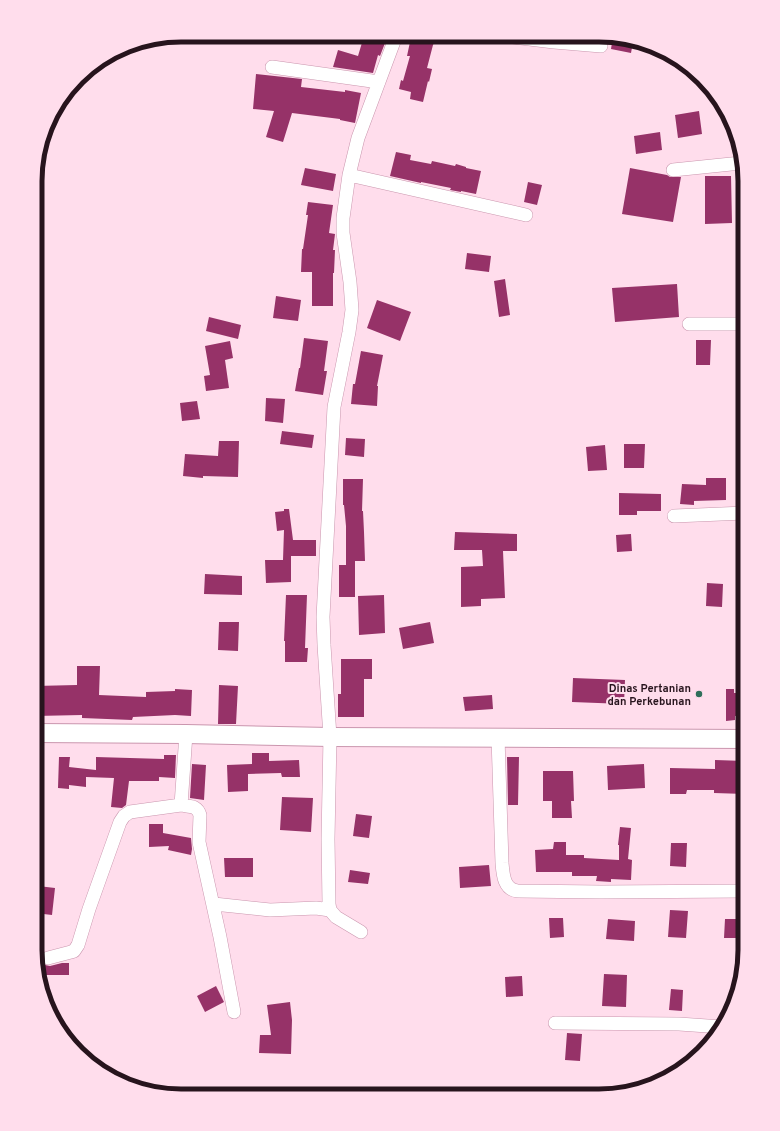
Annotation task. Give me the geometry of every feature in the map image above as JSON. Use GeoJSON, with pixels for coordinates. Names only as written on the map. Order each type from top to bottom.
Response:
{"type":"FeatureCollection","features":[{"type":"Feature","properties":{"kind":"highway"},"geometry":{"type":"LineString","coordinates":[[42,733],[330,737],[738,739]]}},
{"type":"Feature","properties":{"kind":"street"},"geometry":{"type":"LineString","coordinates":[[361,932],[336,917],[330,910],[328,846],[330,737],[323,617],[334,407],[352,310],[343,225],[346,194],[358,138],[394,42]]}},
{"type":"Feature","properties":{"kind":"street"},"geometry":{"type":"LineString","coordinates":[[554,42],[602,46]]}},
{"type":"Feature","properties":{"kind":"street"},"geometry":{"type":"LineString","coordinates":[[272,67],[379,82]]}},
{"type":"Feature","properties":{"kind":"street"},"geometry":{"type":"LineString","coordinates":[[672,170],[737,163]]}},
{"type":"Feature","properties":{"kind":"street"},"geometry":{"type":"LineString","coordinates":[[349,175],[526,215]]}},
{"type":"Feature","properties":{"kind":"street"},"geometry":{"type":"LineString","coordinates":[[689,324],[738,324]]}},
{"type":"Feature","properties":{"kind":"street"},"geometry":{"type":"LineString","coordinates":[[674,516],[738,513]]}},
{"type":"Feature","properties":{"kind":"street"},"geometry":{"type":"LineString","coordinates":[[181,805],[186,734]]}},
{"type":"Feature","properties":{"kind":"street"},"geometry":{"type":"LineString","coordinates":[[498,737],[502,863],[506,885],[511,890],[601,892],[738,891]]}},
{"type":"Feature","properties":{"kind":"street"},"geometry":{"type":"LineString","coordinates":[[48,958],[72,952],[78,944],[120,822],[124,816],[130,812],[181,805],[195,807],[199,811],[200,815],[199,842],[214,904],[234,1012]]}},
{"type":"Feature","properties":{"kind":"street"},"geometry":{"type":"LineString","coordinates":[[214,904],[270,910],[316,908],[330,910]]}},
{"type":"Feature","properties":{"kind":"street"},"geometry":{"type":"LineString","coordinates":[[555,1023],[680,1024],[715,1027]]}},
{"type":"Feature","properties":{"kind":"building"},"geometry":{"type":"Polygon","coordinates":[[[362,42],[385,43],[380,56],[378,55],[373,73],[333,67],[338,50],[358,56],[362,42]]]}},
{"type":"Feature","properties":{"kind":"building"},"geometry":{"type":"Polygon","coordinates":[[[410,42],[434,42],[427,68],[432,69],[423,102],[410,99],[411,92],[399,89],[401,80],[403,81],[410,56],[407,56],[410,42]]]}},
{"type":"Feature","properties":{"kind":"building"},"geometry":{"type":"Polygon","coordinates":[[[612,43],[632,46],[631,53],[611,49],[612,43]]]}},
{"type":"Feature","properties":{"kind":"building"},"geometry":{"type":"Polygon","coordinates":[[[256,74],[302,79],[301,87],[345,92],[345,90],[361,93],[355,123],[340,119],[292,113],[283,142],[266,137],[274,111],[253,109],[256,74]]]}},
{"type":"Feature","properties":{"kind":"building"},"geometry":{"type":"Polygon","coordinates":[[[699,111],[702,134],[678,138],[675,115],[699,111]]]}},
{"type":"Feature","properties":{"kind":"building"},"geometry":{"type":"Polygon","coordinates":[[[660,132],[662,150],[636,154],[634,136],[660,132]]]}},
{"type":"Feature","properties":{"kind":"building"},"geometry":{"type":"Polygon","coordinates":[[[396,152],[411,155],[410,160],[431,164],[432,161],[455,166],[456,164],[481,171],[476,194],[450,190],[451,188],[390,176],[396,152]]]}},
{"type":"Feature","properties":{"kind":"building"},"geometry":{"type":"Polygon","coordinates":[[[305,168],[336,174],[333,191],[301,185],[305,168]]]}},
{"type":"Feature","properties":{"kind":"building"},"geometry":{"type":"Polygon","coordinates":[[[630,168],[667,175],[670,177],[681,177],[673,222],[622,214],[630,168]]]}},
{"type":"Feature","properties":{"kind":"building"},"geometry":{"type":"Polygon","coordinates":[[[705,176],[731,176],[732,223],[705,224],[705,176]]]}},
{"type":"Feature","properties":{"kind":"building"},"geometry":{"type":"Polygon","coordinates":[[[528,182],[542,185],[537,205],[524,202],[528,182]]]}},
{"type":"Feature","properties":{"kind":"building"},"geometry":{"type":"Polygon","coordinates":[[[308,202],[333,205],[329,233],[335,234],[333,250],[335,250],[333,306],[312,306],[312,272],[301,272],[302,249],[308,215],[306,215],[308,202]]]}},
{"type":"Feature","properties":{"kind":"building"},"geometry":{"type":"Polygon","coordinates":[[[467,253],[491,256],[489,272],[465,269],[467,253]]]}},
{"type":"Feature","properties":{"kind":"building"},"geometry":{"type":"Polygon","coordinates":[[[505,279],[510,315],[499,317],[494,281],[505,279]]]}},
{"type":"Feature","properties":{"kind":"building"},"geometry":{"type":"Polygon","coordinates":[[[677,284],[679,317],[615,322],[612,288],[677,284]]]}},
{"type":"Feature","properties":{"kind":"building"},"geometry":{"type":"Polygon","coordinates":[[[276,296],[301,300],[298,321],[273,318],[276,296]]]}},
{"type":"Feature","properties":{"kind":"building"},"geometry":{"type":"Polygon","coordinates":[[[377,300],[411,312],[400,341],[367,328],[377,300]]]}},
{"type":"Feature","properties":{"kind":"building"},"geometry":{"type":"Polygon","coordinates":[[[209,317],[241,325],[238,339],[206,331],[209,317]]]}},
{"type":"Feature","properties":{"kind":"building"},"geometry":{"type":"Polygon","coordinates":[[[737,332],[738,332],[738,359],[737,332]]]}},
{"type":"Feature","properties":{"kind":"building"},"geometry":{"type":"Polygon","coordinates":[[[304,338],[328,341],[324,371],[327,371],[323,395],[295,391],[304,338]]]}},
{"type":"Feature","properties":{"kind":"building"},"geometry":{"type":"Polygon","coordinates":[[[696,340],[711,340],[710,365],[696,365],[696,340]]]}},
{"type":"Feature","properties":{"kind":"building"},"geometry":{"type":"Polygon","coordinates":[[[230,341],[233,358],[225,360],[229,388],[206,391],[204,376],[210,375],[205,346],[230,341]]]}},
{"type":"Feature","properties":{"kind":"building"},"geometry":{"type":"Polygon","coordinates":[[[361,351],[383,355],[377,386],[377,406],[351,404],[353,384],[355,384],[361,351]]]}},
{"type":"Feature","properties":{"kind":"building"},"geometry":{"type":"Polygon","coordinates":[[[266,398],[285,399],[283,423],[265,421],[266,398]]]}},
{"type":"Feature","properties":{"kind":"building"},"geometry":{"type":"Polygon","coordinates":[[[197,401],[200,419],[182,421],[180,403],[197,401]]]}},
{"type":"Feature","properties":{"kind":"building"},"geometry":{"type":"Polygon","coordinates":[[[282,431],[314,435],[312,448],[280,444],[282,431]]]}},
{"type":"Feature","properties":{"kind":"building"},"geometry":{"type":"Polygon","coordinates":[[[346,438],[365,439],[364,457],[345,455],[346,438]]]}},
{"type":"Feature","properties":{"kind":"building"},"geometry":{"type":"Polygon","coordinates":[[[219,441],[239,441],[238,477],[203,476],[203,478],[183,476],[185,454],[218,456],[219,441]]]}},
{"type":"Feature","properties":{"kind":"building"},"geometry":{"type":"Polygon","coordinates":[[[624,444],[645,444],[644,468],[624,468],[624,444]]]}},
{"type":"Feature","properties":{"kind":"building"},"geometry":{"type":"Polygon","coordinates":[[[605,445],[607,470],[588,471],[586,447],[605,445]]]}},
{"type":"Feature","properties":{"kind":"building"},"geometry":{"type":"Polygon","coordinates":[[[706,478],[726,478],[726,500],[694,501],[694,505],[680,504],[682,484],[706,485],[706,478]]]}},
{"type":"Feature","properties":{"kind":"building"},"geometry":{"type":"Polygon","coordinates":[[[343,479],[363,479],[362,511],[365,561],[355,561],[355,597],[339,597],[339,565],[346,565],[346,526],[343,505],[343,479]]]}},
{"type":"Feature","properties":{"kind":"building"},"geometry":{"type":"Polygon","coordinates":[[[619,493],[661,494],[661,511],[637,511],[637,515],[619,515],[619,493]]]}},
{"type":"Feature","properties":{"kind":"building"},"geometry":{"type":"Polygon","coordinates":[[[284,509],[289,509],[293,540],[316,540],[316,556],[291,556],[291,582],[266,583],[265,560],[283,560],[284,530],[277,531],[275,512],[284,511],[284,509]]]}},
{"type":"Feature","properties":{"kind":"building"},"geometry":{"type":"Polygon","coordinates":[[[455,532],[517,534],[517,551],[503,551],[505,598],[481,599],[481,606],[461,607],[461,567],[483,566],[482,550],[454,550],[455,532]]]}},
{"type":"Feature","properties":{"kind":"building"},"geometry":{"type":"Polygon","coordinates":[[[631,534],[632,551],[617,552],[616,535],[631,534]]]}},
{"type":"Feature","properties":{"kind":"building"},"geometry":{"type":"Polygon","coordinates":[[[205,574],[242,576],[242,595],[204,594],[205,574]]]}},
{"type":"Feature","properties":{"kind":"building"},"geometry":{"type":"Polygon","coordinates":[[[707,583],[723,584],[722,607],[706,606],[707,583]]]}},
{"type":"Feature","properties":{"kind":"building"},"geometry":{"type":"Polygon","coordinates":[[[286,595],[307,595],[305,648],[308,648],[307,662],[285,662],[284,641],[286,595]]]}},
{"type":"Feature","properties":{"kind":"building"},"geometry":{"type":"Polygon","coordinates":[[[384,595],[385,633],[359,635],[358,596],[384,595]]]}},
{"type":"Feature","properties":{"kind":"building"},"geometry":{"type":"Polygon","coordinates":[[[219,622],[239,622],[238,651],[218,650],[219,622]]]}},
{"type":"Feature","properties":{"kind":"building"},"geometry":{"type":"Polygon","coordinates":[[[430,622],[434,643],[403,649],[399,628],[430,622]]]}},
{"type":"Feature","properties":{"kind":"building"},"geometry":{"type":"Polygon","coordinates":[[[341,659],[372,659],[372,679],[364,679],[364,717],[338,717],[338,694],[341,694],[341,659]]]}},
{"type":"Feature","properties":{"kind":"building"},"geometry":{"type":"Polygon","coordinates":[[[77,666],[100,666],[99,695],[146,697],[146,692],[175,691],[175,689],[192,690],[191,716],[175,715],[133,717],[132,720],[82,718],[82,715],[42,716],[42,686],[77,685],[77,666]]]}},
{"type":"Feature","properties":{"kind":"building"},"geometry":{"type":"Polygon","coordinates":[[[573,678],[625,680],[624,704],[572,702],[573,678]]]}},
{"type":"Feature","properties":{"kind":"building"},"geometry":{"type":"Polygon","coordinates":[[[219,685],[238,686],[236,724],[218,724],[219,685]]]}},
{"type":"Feature","properties":{"kind":"building"},"geometry":{"type":"Polygon","coordinates":[[[726,689],[734,689],[734,693],[738,693],[738,716],[735,716],[735,720],[726,721],[726,689]]]}},
{"type":"Feature","properties":{"kind":"building"},"geometry":{"type":"Polygon","coordinates":[[[492,695],[493,709],[465,711],[463,697],[492,695]]]}},
{"type":"Feature","properties":{"kind":"building"},"geometry":{"type":"Polygon","coordinates":[[[252,753],[269,753],[269,761],[299,760],[300,777],[282,777],[281,773],[248,774],[248,791],[228,792],[227,765],[252,764],[252,753]]]}},
{"type":"Feature","properties":{"kind":"building"},"geometry":{"type":"Polygon","coordinates":[[[164,755],[176,755],[175,778],[159,777],[159,781],[129,781],[126,805],[122,808],[111,807],[114,778],[86,777],[86,787],[69,785],[69,789],[58,788],[59,757],[70,757],[69,767],[96,770],[96,757],[164,759],[164,755]]]}},
{"type":"Feature","properties":{"kind":"building"},"geometry":{"type":"Polygon","coordinates":[[[507,757],[519,757],[518,805],[508,805],[507,757]]]}},
{"type":"Feature","properties":{"kind":"building"},"geometry":{"type":"Polygon","coordinates":[[[715,760],[738,761],[738,794],[714,793],[714,790],[687,790],[686,794],[670,794],[670,768],[715,769],[715,760]]]}},
{"type":"Feature","properties":{"kind":"building"},"geometry":{"type":"Polygon","coordinates":[[[192,764],[206,765],[204,800],[190,798],[192,764]]]}},
{"type":"Feature","properties":{"kind":"building"},"geometry":{"type":"Polygon","coordinates":[[[644,764],[645,788],[608,790],[607,766],[644,764]]]}},
{"type":"Feature","properties":{"kind":"building"},"geometry":{"type":"Polygon","coordinates":[[[543,771],[573,771],[574,801],[571,801],[572,818],[552,818],[552,801],[543,801],[543,771]]]}},
{"type":"Feature","properties":{"kind":"building"},"geometry":{"type":"Polygon","coordinates":[[[282,797],[313,798],[311,832],[280,830],[282,797]]]}},
{"type":"Feature","properties":{"kind":"building"},"geometry":{"type":"Polygon","coordinates":[[[356,814],[372,816],[369,838],[353,836],[356,814]]]}},
{"type":"Feature","properties":{"kind":"building"},"geometry":{"type":"Polygon","coordinates":[[[149,824],[163,824],[163,833],[191,838],[191,855],[168,850],[169,846],[149,847],[149,824]]]}},
{"type":"Feature","properties":{"kind":"building"},"geometry":{"type":"Polygon","coordinates":[[[620,827],[631,828],[628,859],[632,860],[631,880],[611,879],[611,882],[596,881],[597,876],[572,876],[572,872],[536,872],[535,850],[553,849],[554,842],[566,842],[566,855],[584,855],[584,858],[619,860],[618,845],[620,827]]]}},
{"type":"Feature","properties":{"kind":"building"},"geometry":{"type":"Polygon","coordinates":[[[671,843],[687,843],[686,867],[670,866],[671,843]]]}},
{"type":"Feature","properties":{"kind":"building"},"geometry":{"type":"Polygon","coordinates":[[[224,858],[253,858],[253,877],[225,877],[224,858]]]}},
{"type":"Feature","properties":{"kind":"building"},"geometry":{"type":"Polygon","coordinates":[[[489,865],[491,886],[460,888],[459,867],[489,865]]]}},
{"type":"Feature","properties":{"kind":"building"},"geometry":{"type":"Polygon","coordinates":[[[350,870],[370,873],[368,884],[348,882],[350,870]]]}},
{"type":"Feature","properties":{"kind":"building"},"geometry":{"type":"Polygon","coordinates":[[[42,886],[55,888],[52,915],[42,914],[42,886]]]}},
{"type":"Feature","properties":{"kind":"building"},"geometry":{"type":"Polygon","coordinates":[[[670,910],[688,911],[686,938],[668,937],[670,910]]]}},
{"type":"Feature","properties":{"kind":"building"},"geometry":{"type":"Polygon","coordinates":[[[549,918],[563,918],[564,937],[550,938],[549,918]]]}},
{"type":"Feature","properties":{"kind":"building"},"geometry":{"type":"Polygon","coordinates":[[[608,919],[635,921],[634,941],[606,939],[608,919]]]}},
{"type":"Feature","properties":{"kind":"building"},"geometry":{"type":"Polygon","coordinates":[[[725,919],[737,919],[736,938],[724,938],[725,919]]]}},
{"type":"Feature","properties":{"kind":"building"},"geometry":{"type":"Polygon","coordinates":[[[69,963],[69,975],[45,975],[45,965],[50,966],[69,963]]]}},
{"type":"Feature","properties":{"kind":"building"},"geometry":{"type":"Polygon","coordinates":[[[604,974],[627,975],[626,1007],[602,1006],[604,974]]]}},
{"type":"Feature","properties":{"kind":"building"},"geometry":{"type":"Polygon","coordinates":[[[522,976],[523,996],[506,997],[505,977],[522,976]]]}},
{"type":"Feature","properties":{"kind":"building"},"geometry":{"type":"Polygon","coordinates":[[[216,986],[224,1002],[205,1012],[197,996],[216,986]]]}},
{"type":"Feature","properties":{"kind":"building"},"geometry":{"type":"Polygon","coordinates":[[[671,989],[683,990],[682,1011],[669,1010],[671,989]]]}},
{"type":"Feature","properties":{"kind":"building"},"geometry":{"type":"Polygon","coordinates":[[[290,1002],[292,1020],[291,1054],[259,1053],[260,1035],[271,1035],[267,1005],[290,1002]]]}},
{"type":"Feature","properties":{"kind":"building"},"geometry":{"type":"Polygon","coordinates":[[[567,1033],[582,1034],[580,1061],[565,1060],[567,1033]]]}},
{"type":"Feature","properties":{"kind":"place","name":"Dinas Pertanian dan Perkebunan"},"geometry":{"type":"Point","coordinates":[699,694]}}]}
